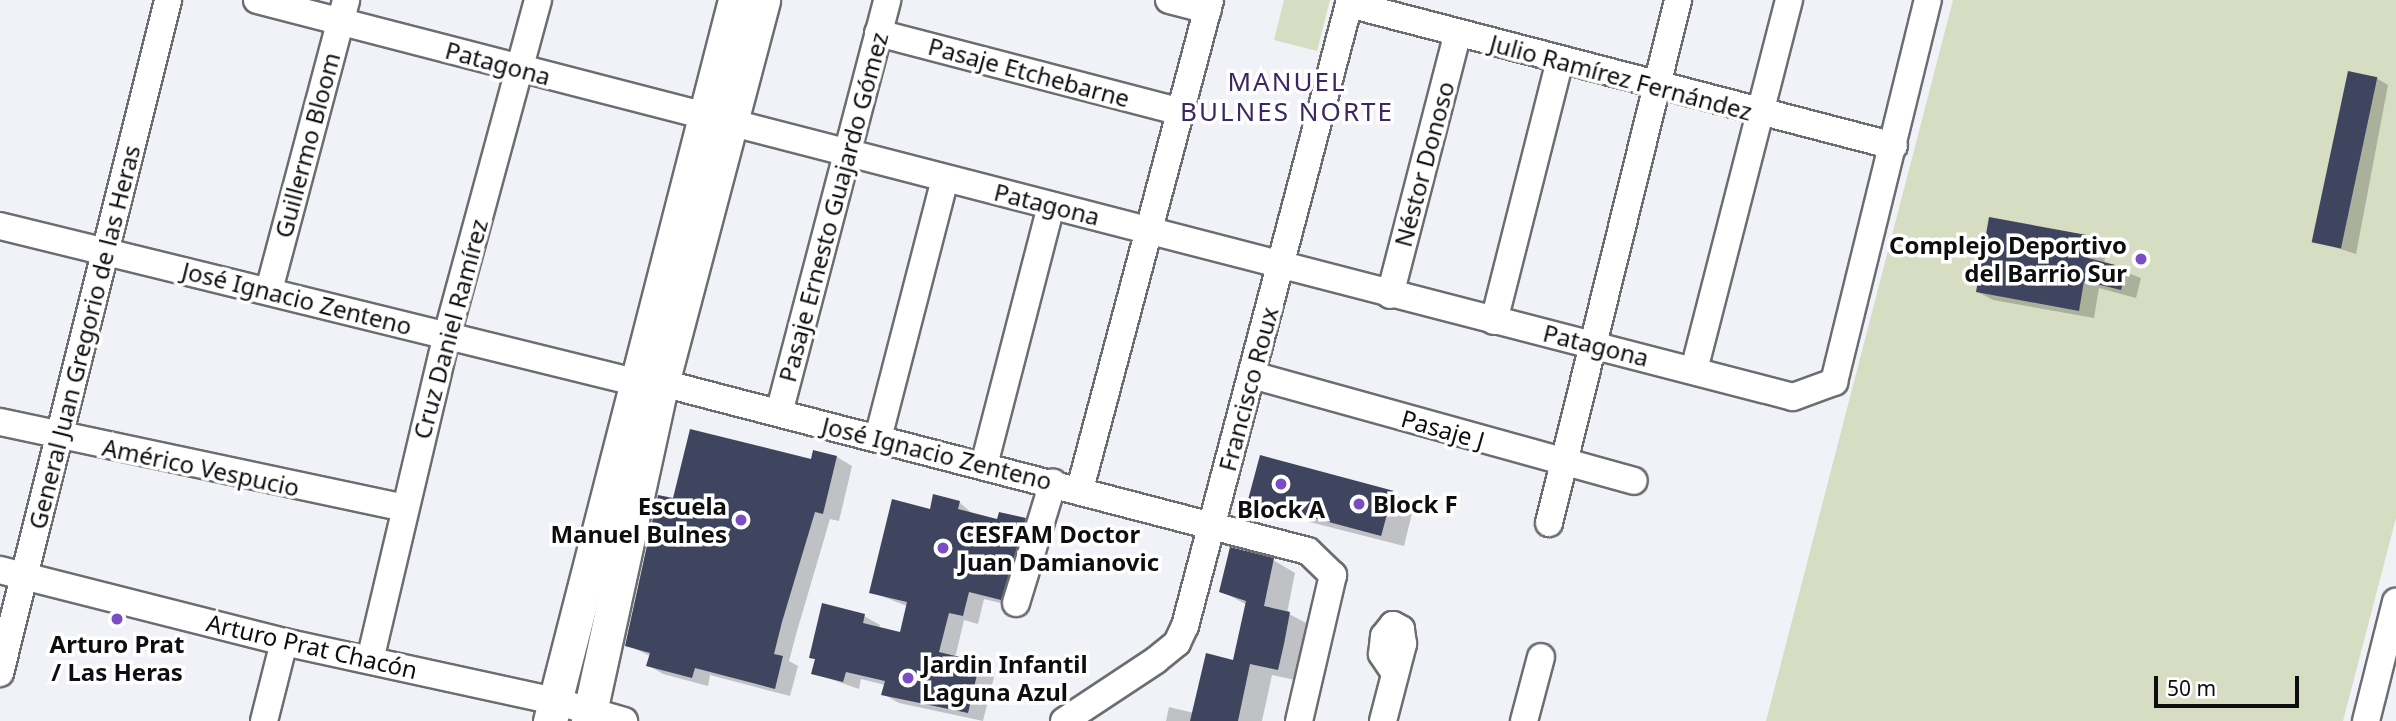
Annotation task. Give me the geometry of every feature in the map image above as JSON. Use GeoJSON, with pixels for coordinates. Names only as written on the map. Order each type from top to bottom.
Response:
{"type":"FeatureCollection","features":[{"type":"Feature","properties":{"kind":"main road"},"geometry":{"type":"LineString","coordinates":[[718,118],[735,0]]}},
{"type":"Feature","properties":{"kind":"main road"},"geometry":{"type":"LineString","coordinates":[[553,711],[648,382],[718,118],[763,0]]}},
{"type":"Feature","properties":{"kind":"main road"},"geometry":{"type":"LineString","coordinates":[[589,716],[648,382]]}},
{"type":"Feature","properties":{"kind":"street","name":"General Juan Gregorio de las Heras"},"geometry":{"type":"LineString","coordinates":[[0,673],[12,573],[59,438],[168,0]]}},
{"type":"Feature","properties":{"kind":"street","name":"Patagona"},"geometry":{"type":"LineString","coordinates":[[257,0],[343,10],[521,70],[848,151],[1390,295],[1593,344],[1793,397],[1834,382],[1894,146]]}},
{"type":"Feature","properties":{"kind":"street","name":"Cruz Daniel Ramírez"},"geometry":{"type":"LineString","coordinates":[[370,660],[447,335],[538,0]]}},
{"type":"Feature","properties":{"kind":"street","name":"Pasaje Ernesto Guajardo Gómez"},"geometry":{"type":"LineString","coordinates":[[779,413],[887,0]]}},
{"type":"Feature","properties":{"kind":"street"},"geometry":{"type":"LineString","coordinates":[[1080,489],[1209,5],[1169,0]]}},
{"type":"Feature","properties":{"kind":"street"},"geometry":{"type":"LineString","coordinates":[[1549,523],[1678,0]]}},
{"type":"Feature","properties":{"kind":"street"},"geometry":{"type":"LineString","coordinates":[[1694,370],[1789,0]]}},
{"type":"Feature","properties":{"kind":"street"},"geometry":{"type":"LineString","coordinates":[[1894,146],[1927,0]]}},
{"type":"Feature","properties":{"kind":"street","name":"Julio Ramírez Fernández"},"geometry":{"type":"LineString","coordinates":[[1350,2],[1760,114],[1894,146]]}},
{"type":"Feature","properties":{"kind":"street","name":"Francisco Roux"},"geometry":{"type":"LineString","coordinates":[[1064,721],[1177,643],[1185,626],[1350,2]]}},
{"type":"Feature","properties":{"kind":"street","name":"Guillermo Bloom"},"geometry":{"type":"LineString","coordinates":[[269,290],[343,10]]}},
{"type":"Feature","properties":{"kind":"street","name":"Pasaje Etchebarne"},"geometry":{"type":"LineString","coordinates":[[878,33],[1181,112]]}},
{"type":"Feature","properties":{"kind":"street","name":"Néstor Donoso"},"geometry":{"type":"LineString","coordinates":[[1390,295],[1458,33]]}},
{"type":"Feature","properties":{"kind":"street"},"geometry":{"type":"LineString","coordinates":[[1494,321],[1560,61]]}},
{"type":"Feature","properties":{"kind":"street"},"geometry":{"type":"LineString","coordinates":[[878,438],[945,178]]}},
{"type":"Feature","properties":{"kind":"street"},"geometry":{"type":"LineString","coordinates":[[984,465],[1051,205]]}},
{"type":"Feature","properties":{"kind":"street","name":"José Ignacio Zenteno"},"geometry":{"type":"LineString","coordinates":[[0,226],[779,413],[1213,523],[1308,551],[1333,575],[1299,721]]}},
{"type":"Feature","properties":{"kind":"street","name":"Pasaje J"},"geometry":{"type":"LineString","coordinates":[[1252,375],[1634,481]]}},
{"type":"Feature","properties":{"kind":"street","name":"Américo Vespucio"},"geometry":{"type":"LineString","coordinates":[[0,422],[59,438],[404,509]]}},
{"type":"Feature","properties":{"kind":"street"},"geometry":{"type":"LineString","coordinates":[[1016,603],[1053,483]]}},
{"type":"Feature","properties":{"kind":"street","name":"Arturo Prat Chacón"},"geometry":{"type":"LineString","coordinates":[[12,573],[284,642],[370,660],[553,711],[624,721]]}},
{"type":"Feature","properties":{"kind":"street"},"geometry":{"type":"LineString","coordinates":[[2366,721],[2396,602]]}},
{"type":"Feature","properties":{"kind":"street"},"geometry":{"type":"LineString","coordinates":[[264,721],[284,642]]}},
{"type":"Feature","properties":{"kind":"street"},"geometry":{"type":"LineString","coordinates":[[1524,721],[1541,657]]}},
{"type":"Feature","properties":{"kind":"street"},"geometry":{"type":"LineString","coordinates":[[1383,721],[1395,673]]}},
{"type":"Feature","properties":{"kind":"green space"},"geometry":{"type":"Polygon","coordinates":[[[1284,0],[1330,0],[1317,51],[1274,40],[1284,0]]]}},
{"type":"Feature","properties":{"kind":"green space","name":"Complejo Deportivo del Barrio Sur"},"geometry":{"type":"Polygon","coordinates":[[[1953,0],[2396,0],[2396,518],[2343,721],[1766,721],[1953,0]]]}},
{"type":"Feature","properties":{"kind":"building"},"geometry":{"type":"Polygon","coordinates":[[[2348,71],[2377,77],[2341,248],[2312,242],[2348,71]]]}},
{"type":"Feature","properties":{"kind":"building"},"geometry":{"type":"Polygon","coordinates":[[[1989,217],[2092,236],[2088,258],[2127,268],[2121,290],[2084,281],[2079,311],[1976,292],[1989,217]]]}},
{"type":"Feature","properties":{"kind":"building","name":"Escuela Manuel Bulnes"},"geometry":{"type":"Polygon","coordinates":[[[690,429],[811,459],[813,450],[837,456],[823,514],[815,512],[782,622],[774,654],[783,656],[775,689],[695,668],[692,678],[646,666],[650,653],[625,646],[658,495],[673,498],[690,429]]]}},
{"type":"Feature","properties":{"kind":"building"},"geometry":{"type":"Polygon","coordinates":[[[1260,455],[1393,491],[1381,536],[1248,500],[1260,455]]]}},
{"type":"Feature","properties":{"kind":"building"},"geometry":{"type":"Polygon","coordinates":[[[933,494],[960,501],[958,509],[997,519],[999,512],[1026,518],[1001,600],[969,592],[963,616],[949,613],[939,652],[980,662],[968,713],[881,695],[885,681],[846,672],[843,682],[811,674],[815,659],[809,658],[822,603],[865,614],[863,623],[900,632],[907,602],[869,593],[892,499],[930,509],[933,494]]]}},
{"type":"Feature","properties":{"kind":"building"},"geometry":{"type":"Polygon","coordinates":[[[1230,547],[1274,558],[1264,606],[1290,612],[1284,644],[1278,670],[1250,664],[1238,721],[1190,721],[1206,653],[1233,660],[1246,601],[1219,592],[1230,547]]]}},
{"type":"Feature","properties":{"kind":"place","name":"Complejo Deportivo del Barrio Sur"},"geometry":{"type":"Point","coordinates":[2141,259]}},
{"type":"Feature","properties":{"kind":"place","name":"Block A"},"geometry":{"type":"Point","coordinates":[1281,484]}},
{"type":"Feature","properties":{"kind":"place","name":"Block F"},"geometry":{"type":"Point","coordinates":[1359,504]}},
{"type":"Feature","properties":{"kind":"place","name":"Escuela Manuel Bulnes"},"geometry":{"type":"Point","coordinates":[741,520]}},
{"type":"Feature","properties":{"kind":"place","name":"CESFAM Doctor Juan Damianovic"},"geometry":{"type":"Point","coordinates":[943,548]}},
{"type":"Feature","properties":{"kind":"place","name":"Arturo Prat / Las Heras"},"geometry":{"type":"Point","coordinates":[117,619]}},
{"type":"Feature","properties":{"kind":"place","name":"Jardin Infantil Laguna Azul"},"geometry":{"type":"Point","coordinates":[908,678]}},
{"type":"Feature","properties":{"kind":"district","name":"MANUEL BULNES NORTE"},"geometry":{"type":"Point","coordinates":[1287,97]}}]}
